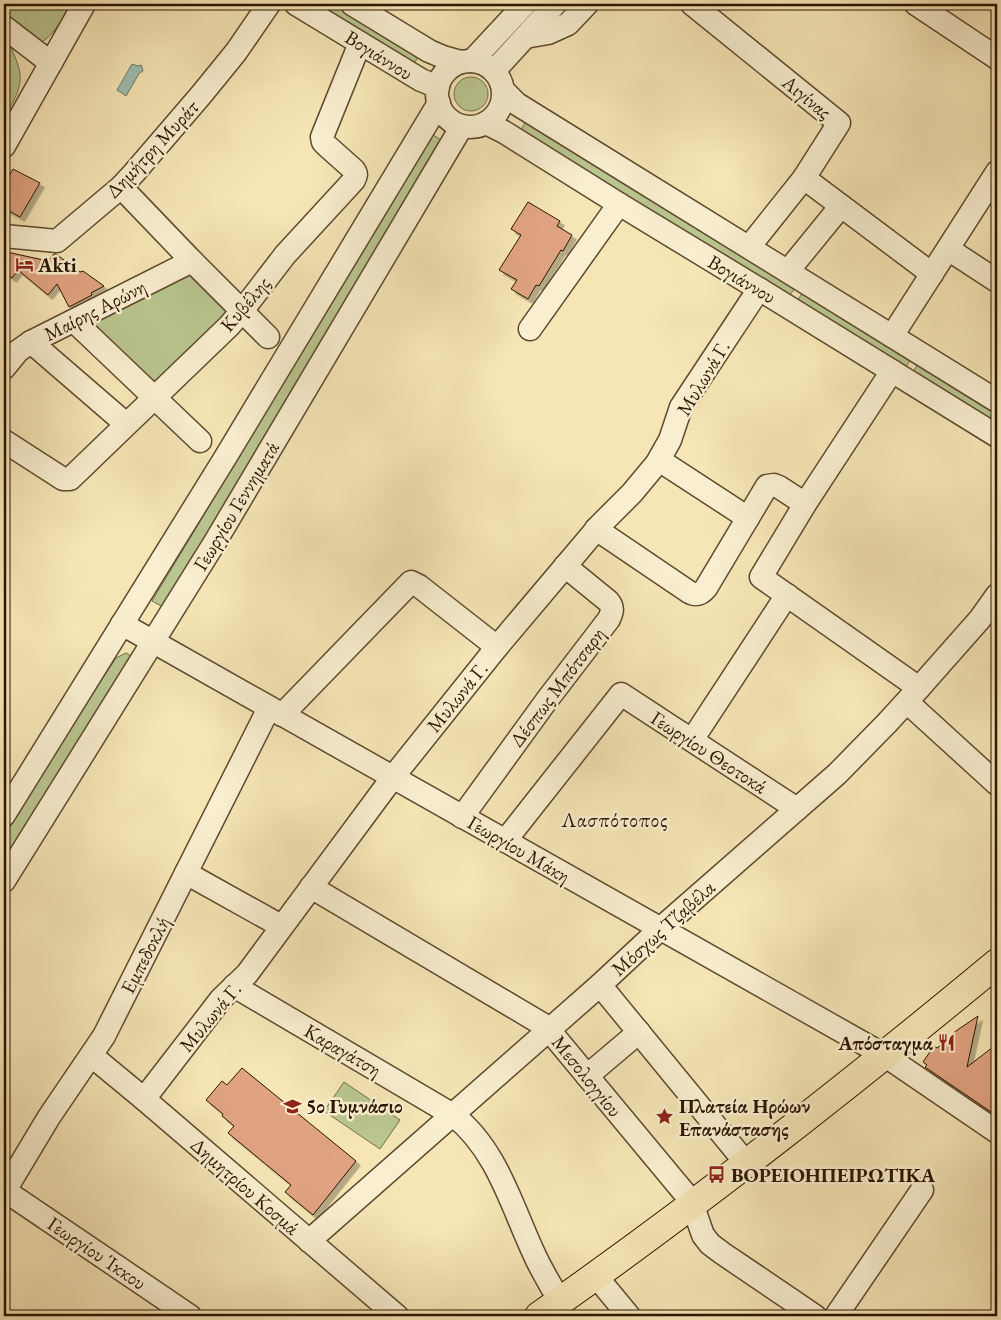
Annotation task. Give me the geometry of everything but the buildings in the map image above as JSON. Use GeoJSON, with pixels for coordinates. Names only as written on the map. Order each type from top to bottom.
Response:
{"type":"FeatureCollection","features":[{"type":"Feature","properties":{"kind":"main road"},"geometry":{"type":"LineString","coordinates":[[555,1311],[605,1287],[695,1212],[890,1059],[997,963]]}},
{"type":"Feature","properties":{"kind":"main road"},"geometry":{"type":"LineString","coordinates":[[555,1311],[695,1212],[746,1163],[890,1059],[997,985]]}},
{"type":"Feature","properties":{"kind":"street"},"geometry":{"type":"LineString","coordinates":[[4,146],[84,4]]}},
{"type":"Feature","properties":{"kind":"street","name":"Δημήτρη Μυράτ"},"geometry":{"type":"LineString","coordinates":[[4,236],[57,241],[121,187],[236,52],[268,4]]}},
{"type":"Feature","properties":{"kind":"street","name":"Βογιάννου"},"geometry":{"type":"LineString","coordinates":[[296,4],[421,80],[438,95]]}},
{"type":"Feature","properties":{"kind":"street","name":"Βογιάννου"},"geometry":{"type":"LineString","coordinates":[[352,4],[443,58],[483,63],[498,75],[504,91],[517,104],[997,401]]}},
{"type":"Feature","properties":{"kind":"street"},"geometry":{"type":"LineString","coordinates":[[467,61],[525,4]]}},
{"type":"Feature","properties":{"kind":"street"},"geometry":{"type":"LineString","coordinates":[[494,71],[555,4]]}},
{"type":"Feature","properties":{"kind":"street"},"geometry":{"type":"LineString","coordinates":[[524,37],[548,33],[568,24],[588,4]]}},
{"type":"Feature","properties":{"kind":"street","name":"Αιγίνας"},"geometry":{"type":"LineString","coordinates":[[692,4],[839,123],[804,178]]}},
{"type":"Feature","properties":{"kind":"street"},"geometry":{"type":"LineString","coordinates":[[916,4],[997,58]]}},
{"type":"Feature","properties":{"kind":"street"},"geometry":{"type":"LineString","coordinates":[[4,27],[51,63]]}},
{"type":"Feature","properties":{"kind":"street","name":"Κυβέλης"},"geometry":{"type":"LineString","coordinates":[[4,441],[63,480],[70,479],[220,335],[242,311],[285,255],[356,177],[354,170],[323,142],[322,137],[360,43]]}},
{"type":"Feature","properties":{"kind":"street","name":"Βογιάννου"},"geometry":{"type":"LineString","coordinates":[[462,126],[454,123],[447,117],[441,109],[438,95],[441,79],[446,71],[453,66],[467,61]]}},
{"type":"Feature","properties":{"kind":"street"},"geometry":{"type":"LineString","coordinates":[[462,126],[471,127],[486,123],[494,118],[500,110],[504,91]]}},
{"type":"Feature","properties":{"kind":"street","name":"Γεωργίου Γεννηματά"},"geometry":{"type":"LineString","coordinates":[[4,815],[225,458],[438,95]]}},
{"type":"Feature","properties":{"kind":"street","name":"Βογιάννου"},"geometry":{"type":"LineString","coordinates":[[486,123],[504,132],[997,436]]}},
{"type":"Feature","properties":{"kind":"street","name":"Γεωργίου Γεννηματά"},"geometry":{"type":"LineString","coordinates":[[4,881],[268,453],[462,126]]}},
{"type":"Feature","properties":{"kind":"street"},"geometry":{"type":"LineString","coordinates":[[892,336],[997,172]]}},
{"type":"Feature","properties":{"kind":"street"},"geometry":{"type":"LineString","coordinates":[[749,247],[804,178],[932,274]]}},
{"type":"Feature","properties":{"kind":"street"},"geometry":{"type":"LineString","coordinates":[[121,187],[268,337]]}},
{"type":"Feature","properties":{"kind":"street"},"geometry":{"type":"LineString","coordinates":[[530,329],[619,204]]}},
{"type":"Feature","properties":{"kind":"street"},"geometry":{"type":"LineString","coordinates":[[788,271],[841,206]]}},
{"type":"Feature","properties":{"kind":"street"},"geometry":{"type":"LineString","coordinates":[[948,249],[997,280]]}},
{"type":"Feature","properties":{"kind":"street","name":"Μαίρης Αρώνη"},"geometry":{"type":"LineString","coordinates":[[4,368],[18,351],[31,342],[192,261]]}},
{"type":"Feature","properties":{"kind":"street","name":"Μυλωνά Γ."},"geometry":{"type":"LineString","coordinates":[[144,1099],[221,999],[247,974],[393,777],[497,647],[596,529],[642,482],[659,460],[670,440],[682,407],[759,289]]}},
{"type":"Feature","properties":{"kind":"street"},"geometry":{"type":"LineString","coordinates":[[74,321],[200,442]]}},
{"type":"Feature","properties":{"kind":"street"},"geometry":{"type":"LineString","coordinates":[[31,342],[126,424]]}},
{"type":"Feature","properties":{"kind":"street"},"geometry":{"type":"LineString","coordinates":[[892,371],[805,504],[762,577],[913,695],[997,784]]}},
{"type":"Feature","properties":{"kind":"street"},"geometry":{"type":"LineString","coordinates":[[659,460],[748,518]]}},
{"type":"Feature","properties":{"kind":"street"},"geometry":{"type":"LineString","coordinates":[[596,529],[688,592],[698,594],[706,588],[765,489],[770,485],[774,485],[805,504]]}},
{"type":"Feature","properties":{"kind":"street","name":"Δέσπως Μπότσαρη"},"geometry":{"type":"LineString","coordinates":[[462,816],[609,619],[612,612],[611,605],[608,602],[565,566]]}},
{"type":"Feature","properties":{"kind":"street","name":"Εμπεδοκλή"},"geometry":{"type":"LineString","coordinates":[[4,1191],[48,1117],[92,1056],[104,1036],[186,872],[275,711],[411,582],[419,586],[497,647]]}},
{"type":"Feature","properties":{"kind":"street"},"geometry":{"type":"LineString","coordinates":[[692,740],[787,595]]}},
{"type":"Feature","properties":{"kind":"street","name":"Μόσχως Τζαβέλα"},"geometry":{"type":"LineString","coordinates":[[309,1241],[600,985],[660,928],[837,774],[913,695],[971,629],[997,595]]}},
{"type":"Feature","properties":{"kind":"street","name":"Γεωργίου Μάκη"},"geometry":{"type":"LineString","coordinates":[[122,624],[890,1059],[997,1132]]}},
{"type":"Feature","properties":{"kind":"street","name":"Γεωργίου Θεοτοκά"},"geometry":{"type":"LineString","coordinates":[[505,841],[621,694],[797,809]]}},
{"type":"Feature","properties":{"kind":"street"},"geometry":{"type":"LineString","coordinates":[[186,872],[281,926]]}},
{"type":"Feature","properties":{"kind":"street","name":"Μεσολογγίου"},"geometry":{"type":"LineString","coordinates":[[311,887],[549,1030],[687,1196],[695,1212],[702,1235],[710,1244],[815,1316]]}},
{"type":"Feature","properties":{"kind":"street"},"geometry":{"type":"LineString","coordinates":[[600,985],[746,1163]]}},
{"type":"Feature","properties":{"kind":"street","name":"Καραγάτση"},"geometry":{"type":"LineString","coordinates":[[234,986],[453,1115],[471,1130],[489,1156],[506,1189],[536,1258],[555,1311]]}},
{"type":"Feature","properties":{"kind":"street"},"geometry":{"type":"LineString","coordinates":[[587,1076],[639,1032]]}},
{"type":"Feature","properties":{"kind":"street","name":"Δημητρίου Κοσμά"},"geometry":{"type":"LineString","coordinates":[[92,1056],[397,1316]]}},
{"type":"Feature","properties":{"kind":"street"},"geometry":{"type":"LineString","coordinates":[[836,1316],[922,1190]]}},
{"type":"Feature","properties":{"kind":"street","name":"Γεωργίου Ίκκου"},"geometry":{"type":"LineString","coordinates":[[4,1191],[190,1316]]}},
{"type":"Feature","properties":{"kind":"street"},"geometry":{"type":"LineString","coordinates":[[605,1287],[629,1316]]}},
{"type":"Feature","properties":{"kind":"green space"},"geometry":{"type":"Polygon","coordinates":[[[4,4],[70,4],[55,30],[42,42],[4,24],[4,4]]]}},
{"type":"Feature","properties":{"kind":"green space"},"geometry":{"type":"Polygon","coordinates":[[[315,4],[335,4],[419,56],[413,65],[315,4]]]}},
{"type":"Feature","properties":{"kind":"green space"},"geometry":{"type":"Polygon","coordinates":[[[4,33],[19,67],[20,84],[12,105],[4,118],[4,33]]]}},
{"type":"Feature","properties":{"kind":"green space"},"geometry":{"type":"Polygon","coordinates":[[[471,77],[478,78],[483,82],[487,87],[487,101],[483,106],[478,110],[471,111],[464,110],[459,106],[455,101],[454,94],[455,87],[459,82],[464,78],[471,77]]]}},
{"type":"Feature","properties":{"kind":"green space"},"geometry":{"type":"Polygon","coordinates":[[[526,121],[795,288],[789,296],[521,130],[526,121]]]}},
{"type":"Feature","properties":{"kind":"green space"},"geometry":{"type":"Polygon","coordinates":[[[433,135],[443,141],[163,607],[152,601],[433,135]]]}},
{"type":"Feature","properties":{"kind":"green space"},"geometry":{"type":"Polygon","coordinates":[[[189,271],[233,314],[155,389],[94,325],[97,317],[189,271]]]}},
{"type":"Feature","properties":{"kind":"green space"},"geometry":{"type":"Polygon","coordinates":[[[803,292],[911,359],[905,368],[797,301],[803,292]]]}},
{"type":"Feature","properties":{"kind":"green space"},"geometry":{"type":"Polygon","coordinates":[[[918,364],[997,412],[997,424],[913,372],[918,364]]]}},
{"type":"Feature","properties":{"kind":"green space"},"geometry":{"type":"Polygon","coordinates":[[[126,653],[131,656],[4,863],[4,837],[74,722],[116,658],[126,653]]]}},
{"type":"Feature","properties":{"kind":"green space"},"geometry":{"type":"Polygon","coordinates":[[[344,1082],[400,1120],[380,1149],[324,1111],[344,1082]]]}},
{"type":"Feature","properties":{"kind":"shaded area"},"geometry":{"type":"Polygon","coordinates":[[[132,64],[141,65],[143,70],[126,96],[117,90],[132,64]]]}},
{"type":"Feature","properties":{"kind":"place","name":"Akti"},"geometry":{"type":"Point","coordinates":[24,265]}},
{"type":"Feature","properties":{"kind":"place","name":"Απόσταγμα"},"geometry":{"type":"Point","coordinates":[947,1043]}},
{"type":"Feature","properties":{"kind":"place","name":"5ο Γυμνάσιο"},"geometry":{"type":"Point","coordinates":[292,1106]}},
{"type":"Feature","properties":{"kind":"place","name":"Πλατεία Ηρώων Επανάστασης"},"geometry":{"type":"Point","coordinates":[665,1117]}},
{"type":"Feature","properties":{"kind":"place","name":"ΒΟΡΕΙΟΗΠΕΙΡΩΤΙΚΑ"},"geometry":{"type":"Point","coordinates":[717,1175]}},
{"type":"Feature","properties":{"kind":"district","name":"Λασπότοπος"},"geometry":{"type":"Point","coordinates":[615,819]}}]}
